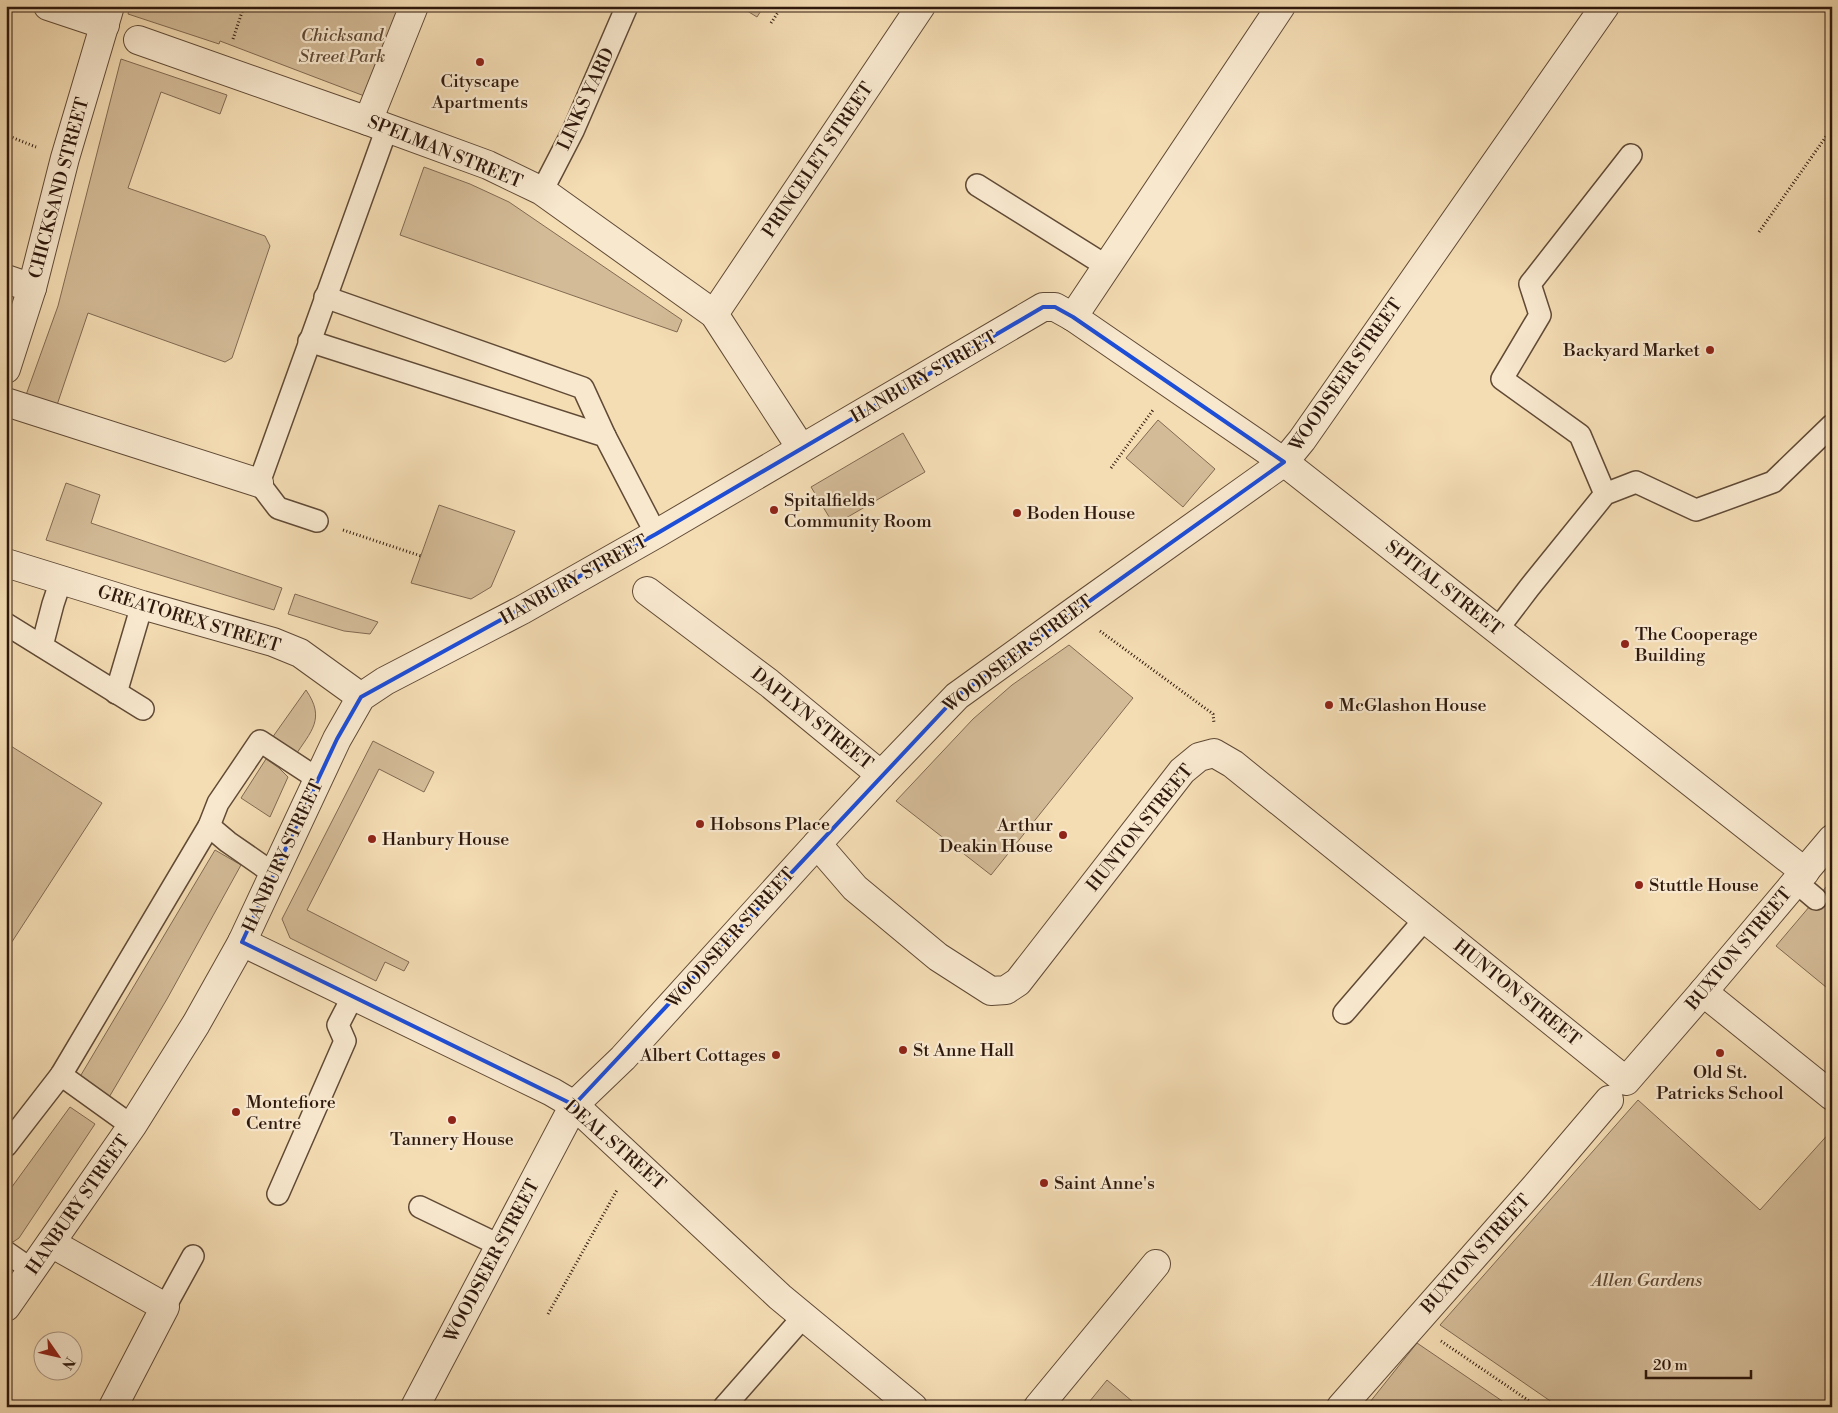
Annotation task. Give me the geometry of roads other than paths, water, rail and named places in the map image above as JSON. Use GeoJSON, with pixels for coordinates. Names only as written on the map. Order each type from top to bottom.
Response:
{"type":"FeatureCollection","features":[{"type":"Feature","properties":{"kind":"street"},"geometry":{"type":"LineString","coordinates":[[48,6],[107,16]]}},
{"type":"Feature","properties":{"kind":"street"},"geometry":{"type":"LineString","coordinates":[[378,124],[414,6]]}},
{"type":"Feature","properties":{"kind":"street","name":"PRINCELET STREET"},"geometry":{"type":"LineString","coordinates":[[714,314],[921,6]]}},
{"type":"Feature","properties":{"kind":"street"},"geometry":{"type":"LineString","coordinates":[[1074,317],[1281,6]]}},
{"type":"Feature","properties":{"kind":"street","name":"WOODSEER STREET"},"geometry":{"type":"LineString","coordinates":[[415,1407],[574,1105],[622,1058],[881,775],[958,696],[1284,462],[1302,440],[1605,6]]}},
{"type":"Feature","properties":{"kind":"street","name":"CHICKSAND STREET"},"geometry":{"type":"LineString","coordinates":[[6,369],[32,288],[65,158],[107,16]]}},
{"type":"Feature","properties":{"kind":"street","name":"SPELMAN STREET"},"geometry":{"type":"LineString","coordinates":[[138,40],[378,124],[488,165],[542,191],[714,314],[801,448]]}},
{"type":"Feature","properties":{"kind":"street"},"geometry":{"type":"LineString","coordinates":[[6,279],[32,288]]}},
{"type":"Feature","properties":{"kind":"street","name":"HANBURY STREET"},"geometry":{"type":"LineString","coordinates":[[6,1307],[132,1126],[196,1024],[242,942],[337,739],[361,697],[397,674],[522,610],[656,534],[1044,307],[1055,307],[1074,317]]}},
{"type":"Feature","properties":{"kind":"street","name":"SPITAL STREET"},"geometry":{"type":"LineString","coordinates":[[1074,317],[1284,462],[1497,630],[1806,884]]}},
{"type":"Feature","properties":{"kind":"street"},"geometry":{"type":"LineString","coordinates":[[6,402],[260,483]]}},
{"type":"Feature","properties":{"kind":"street","name":"GREATOREX STREET"},"geometry":{"type":"LineString","coordinates":[[6,563],[142,605],[273,642],[300,654],[361,697]]}},
{"type":"Feature","properties":{"kind":"street","name":"DAPLYN STREET"},"geometry":{"type":"LineString","coordinates":[[647,591],[768,683],[881,775]]}},
{"type":"Feature","properties":{"kind":"street","name":"HUNTON STREET"},"geometry":{"type":"LineString","coordinates":[[817,844],[855,888],[938,956],[991,991],[1006,990],[1018,982],[1182,772],[1199,757],[1214,753],[1234,764],[1425,919],[1618,1090]]}},
{"type":"Feature","properties":{"kind":"street","name":"BUXTON STREET"},"geometry":{"type":"LineString","coordinates":[[1342,1407],[1704,992],[1806,884],[1832,839]]}},
{"type":"Feature","properties":{"kind":"street","name":"DEAL STREET"},"geometry":{"type":"LineString","coordinates":[[242,942],[552,1092],[574,1105],[780,1297],[913,1407]]}},
{"type":"Feature","properties":{"kind":"street"},"geometry":{"type":"LineString","coordinates":[[1704,992],[1832,1096]]}},
{"type":"Feature","properties":{"kind":"street"},"geometry":{"type":"LineString","coordinates":[[51,1243],[166,1307],[113,1407]]}},
{"type":"Feature","properties":{"kind":"street"},"geometry":{"type":"LineString","coordinates":[[1038,1407],[1156,1264]]}},
{"type":"Feature","properties":{"kind":"lane","name":"LINKS YARD"},"geometry":{"type":"LineString","coordinates":[[542,191],[573,131],[627,6]]}},
{"type":"Feature","properties":{"kind":"lane"},"geometry":{"type":"LineString","coordinates":[[317,521],[278,508],[260,483],[325,296],[378,124]]}},
{"type":"Feature","properties":{"kind":"lane"},"geometry":{"type":"LineString","coordinates":[[1605,494],[1580,436],[1502,379],[1540,316],[1530,284],[1631,155]]}},
{"type":"Feature","properties":{"kind":"lane"},"geometry":{"type":"LineString","coordinates":[[976,184],[1108,267]]}},
{"type":"Feature","properties":{"kind":"lane"},"geometry":{"type":"LineString","coordinates":[[325,296],[583,388],[605,436],[656,534]]}},
{"type":"Feature","properties":{"kind":"lane"},"geometry":{"type":"LineString","coordinates":[[309,341],[605,436]]}},
{"type":"Feature","properties":{"kind":"lane"},"geometry":{"type":"LineString","coordinates":[[1497,630],[1605,494],[1636,482],[1696,510],[1773,482],[1832,425]]}},
{"type":"Feature","properties":{"kind":"lane"},"geometry":{"type":"LineString","coordinates":[[42,646],[61,580]]}},
{"type":"Feature","properties":{"kind":"lane"},"geometry":{"type":"LineString","coordinates":[[116,693],[142,605]]}},
{"type":"Feature","properties":{"kind":"lane"},"geometry":{"type":"LineString","coordinates":[[6,624],[143,710]]}},
{"type":"Feature","properties":{"kind":"lane"},"geometry":{"type":"LineString","coordinates":[[6,1146],[61,1075],[209,826],[218,803],[260,741],[318,780]]}},
{"type":"Feature","properties":{"kind":"lane"},"geometry":{"type":"LineString","coordinates":[[209,826],[228,842],[274,874]]}},
{"type":"Feature","properties":{"kind":"lane"},"geometry":{"type":"LineString","coordinates":[[1344,1013],[1425,919]]}},
{"type":"Feature","properties":{"kind":"lane"},"geometry":{"type":"LineString","coordinates":[[278,1194],[346,1041],[338,1025],[353,996]]}},
{"type":"Feature","properties":{"kind":"lane"},"geometry":{"type":"LineString","coordinates":[[61,1075],[132,1126]]}},
{"type":"Feature","properties":{"kind":"lane"},"geometry":{"type":"LineString","coordinates":[[420,1207],[501,1246]]}},
{"type":"Feature","properties":{"kind":"lane"},"geometry":{"type":"LineString","coordinates":[[6,1252],[32,1270]]}},
{"type":"Feature","properties":{"kind":"lane"},"geometry":{"type":"LineString","coordinates":[[166,1307],[193,1256]]}},
{"type":"Feature","properties":{"kind":"lane"},"geometry":{"type":"LineString","coordinates":[[724,1407],[804,1316]]}},
{"type":"Feature","properties":{"kind":"place","name":"Cityscape Apartments"},"geometry":{"type":"Point","coordinates":[480,62]}},
{"type":"Feature","properties":{"kind":"place","name":"Backyard Market"},"geometry":{"type":"Point","coordinates":[1710,350]}},
{"type":"Feature","properties":{"kind":"place","name":"Spitalfields Community Room"},"geometry":{"type":"Point","coordinates":[774,510]}},
{"type":"Feature","properties":{"kind":"place","name":"Boden House"},"geometry":{"type":"Point","coordinates":[1017,513]}},
{"type":"Feature","properties":{"kind":"place","name":"The Cooperage Building"},"geometry":{"type":"Point","coordinates":[1625,644]}},
{"type":"Feature","properties":{"kind":"place","name":"McGlashon House"},"geometry":{"type":"Point","coordinates":[1329,705]}},
{"type":"Feature","properties":{"kind":"place","name":"Hobsons Place"},"geometry":{"type":"Point","coordinates":[700,824]}},
{"type":"Feature","properties":{"kind":"place","name":"Arthur Deakin House"},"geometry":{"type":"Point","coordinates":[1063,835]}},
{"type":"Feature","properties":{"kind":"place","name":"Hanbury House"},"geometry":{"type":"Point","coordinates":[372,839]}},
{"type":"Feature","properties":{"kind":"place","name":"Stuttle House"},"geometry":{"type":"Point","coordinates":[1639,885]}},
{"type":"Feature","properties":{"kind":"place","name":"St Anne Hall"},"geometry":{"type":"Point","coordinates":[903,1050]}},
{"type":"Feature","properties":{"kind":"place","name":"Old St. Patricks School"},"geometry":{"type":"Point","coordinates":[1720,1053]}},
{"type":"Feature","properties":{"kind":"place","name":"Albert Cottages"},"geometry":{"type":"Point","coordinates":[776,1055]}},
{"type":"Feature","properties":{"kind":"place","name":"Montefiore Centre"},"geometry":{"type":"Point","coordinates":[236,1112]}},
{"type":"Feature","properties":{"kind":"place","name":"Tannery House"},"geometry":{"type":"Point","coordinates":[452,1120]}},
{"type":"Feature","properties":{"kind":"place","name":"Saint Anne's"},"geometry":{"type":"Point","coordinates":[1044,1183]}},
{"type":"Feature","properties":{"kind":"park label","name":"Chicksand Street Park"},"geometry":{"type":"Point","coordinates":[342,45]}},
{"type":"Feature","properties":{"kind":"park label","name":"Allen Gardens"},"geometry":{"type":"Point","coordinates":[1647,1280]}}]}
